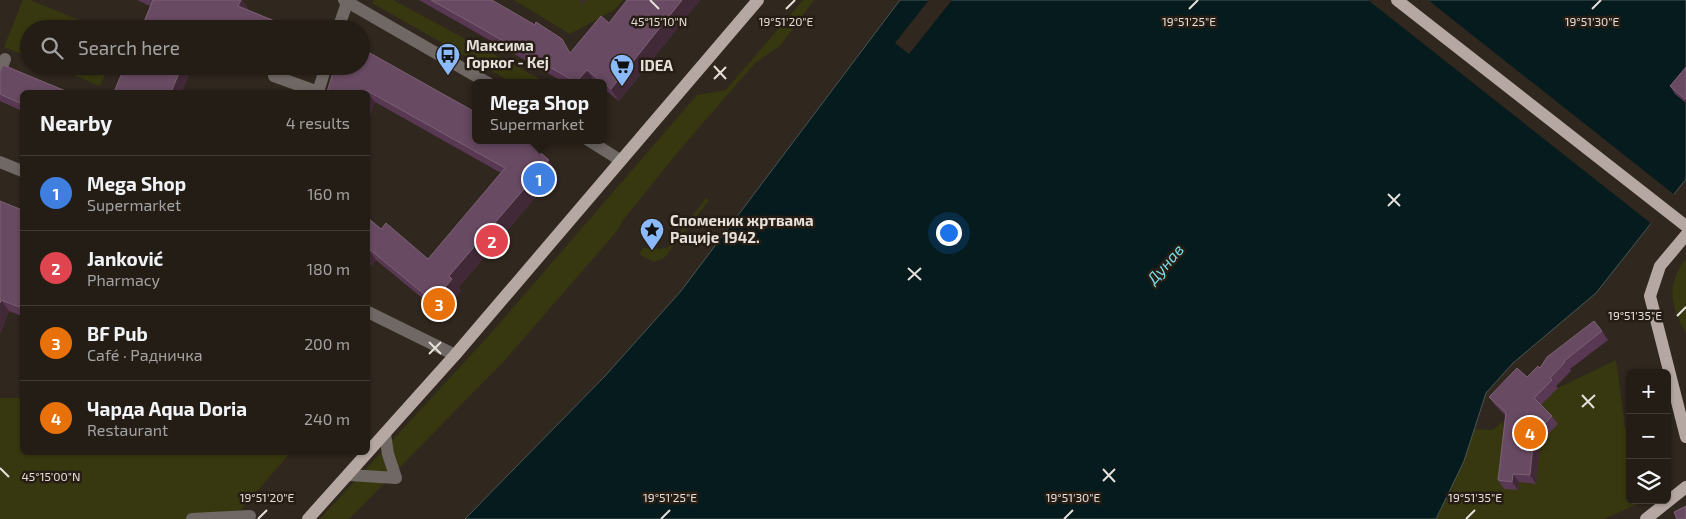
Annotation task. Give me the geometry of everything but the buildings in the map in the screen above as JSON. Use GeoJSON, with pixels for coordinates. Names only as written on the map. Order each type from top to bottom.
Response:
{"type":"FeatureCollection","features":[{"type":"Feature","properties":{"kind":"main road"},"geometry":{"type":"LineString","coordinates":[[370,451],[455,355],[758,0]]}},
{"type":"Feature","properties":{"kind":"main road"},"geometry":{"type":"LineString","coordinates":[[1397,0],[1686,226]]}},
{"type":"Feature","properties":{"kind":"main road"},"geometry":{"type":"LineString","coordinates":[[1686,235],[1660,266],[1650,296],[1652,313],[1686,437]]}},
{"type":"Feature","properties":{"kind":"main road"},"geometry":{"type":"LineString","coordinates":[[308,519],[367,455]]}},
{"type":"Feature","properties":{"kind":"main road"},"geometry":{"type":"LineString","coordinates":[[1646,519],[1686,487]]}},
{"type":"Feature","properties":{"kind":"street"},"geometry":{"type":"LineString","coordinates":[[341,20],[346,1],[481,79]]}},
{"type":"Feature","properties":{"kind":"street"},"geometry":{"type":"LineString","coordinates":[[0,72],[5,60]]}},
{"type":"Feature","properties":{"kind":"street"},"geometry":{"type":"LineString","coordinates":[[319,90],[323,75]]}},
{"type":"Feature","properties":{"kind":"street"},"geometry":{"type":"LineString","coordinates":[[274,76],[312,90]]}},
{"type":"Feature","properties":{"kind":"street"},"geometry":{"type":"LineString","coordinates":[[594,144],[620,160]]}},
{"type":"Feature","properties":{"kind":"street"},"geometry":{"type":"LineString","coordinates":[[0,162],[20,170]]}},
{"type":"Feature","properties":{"kind":"street"},"geometry":{"type":"LineString","coordinates":[[370,313],[455,355]]}},
{"type":"Feature","properties":{"kind":"street"},"geometry":{"type":"LineString","coordinates":[[349,475],[396,478],[388,454],[385,434]]}},
{"type":"Feature","properties":{"kind":"street"},"geometry":{"type":"LineString","coordinates":[[192,519],[250,516]]}},
{"type":"Feature","properties":{"kind":"shaded area"},"geometry":{"type":"Polygon","coordinates":[[[23,0],[30,0],[79,20],[20,20],[20,53],[4,47],[23,0]]]}},
{"type":"Feature","properties":{"kind":"shaded area"},"geometry":{"type":"Polygon","coordinates":[[[374,0],[393,0],[540,79],[506,79],[372,3],[374,0]]]}},
{"type":"Feature","properties":{"kind":"shaded area"},"geometry":{"type":"Polygon","coordinates":[[[514,0],[623,0],[614,10],[570,34],[514,0]]]}},
{"type":"Feature","properties":{"kind":"shaded area"},"geometry":{"type":"Polygon","coordinates":[[[803,0],[814,0],[780,46],[755,63],[683,146],[623,220],[617,231],[505,360],[349,519],[320,519],[492,332],[697,95],[726,90],[803,0]]]}},
{"type":"Feature","properties":{"kind":"shaded area"},"geometry":{"type":"Polygon","coordinates":[[[74,75],[104,75],[100,86],[74,75]]]}},
{"type":"Feature","properties":{"kind":"shaded area"},"geometry":{"type":"Polygon","coordinates":[[[706,198],[709,200],[664,258],[654,262],[639,254],[643,248],[662,249],[663,247],[667,249],[706,198]]]}},
{"type":"Feature","properties":{"kind":"shaded area"},"geometry":{"type":"Polygon","coordinates":[[[1686,258],[1686,333],[1676,313],[1672,295],[1675,277],[1686,258]]]}},
{"type":"Feature","properties":{"kind":"shaded area"},"geometry":{"type":"Polygon","coordinates":[[[1616,360],[1626,427],[1626,504],[1638,504],[1604,519],[1436,519],[1464,461],[1473,429],[1493,430],[1501,423],[1506,424],[1517,490],[1540,406],[1558,388],[1616,360]]]}},
{"type":"Feature","properties":{"kind":"shaded area"},"geometry":{"type":"Polygon","coordinates":[[[0,398],[20,398],[20,455],[288,455],[233,519],[0,519],[0,398]]]}},
{"type":"Feature","properties":{"kind":"water","name":"Дунав"},"geometry":{"type":"Polygon","coordinates":[[[900,0],[1686,0],[1686,179],[1596,293],[1513,363],[1486,393],[1464,461],[1436,519],[465,519],[605,376],[681,291],[900,0]]]}},
{"type":"Feature","properties":{"kind":"pier"},"geometry":{"type":"Polygon","coordinates":[[[929,0],[952,0],[909,54],[895,43],[929,0]]]}},
{"type":"Feature","properties":{"kind":"pier"},"geometry":{"type":"Polygon","coordinates":[[[1368,0],[1428,0],[1676,196],[1653,225],[1368,0]]]}},
{"type":"Feature","properties":{"kind":"place","name":"Максима Горког - Кеј"},"geometry":{"type":"Point","coordinates":[448,76]}},
{"type":"Feature","properties":{"kind":"place","name":"IDEA"},"geometry":{"type":"Point","coordinates":[622,87]}},
{"type":"Feature","properties":{"kind":"place","name":"Mega Shop"},"geometry":{"type":"Point","coordinates":[539,179]}},
{"type":"Feature","properties":{"kind":"place","name":"Janković"},"geometry":{"type":"Point","coordinates":[492,241]}},
{"type":"Feature","properties":{"kind":"place","name":"Споменик жртвама Рације 1942."},"geometry":{"type":"Point","coordinates":[652,251]}},
{"type":"Feature","properties":{"kind":"place","name":"BF Pub"},"geometry":{"type":"Point","coordinates":[439,304]}},
{"type":"Feature","properties":{"kind":"place","name":"Чарда Aqua Doria"},"geometry":{"type":"Point","coordinates":[1530,433]}}]}
